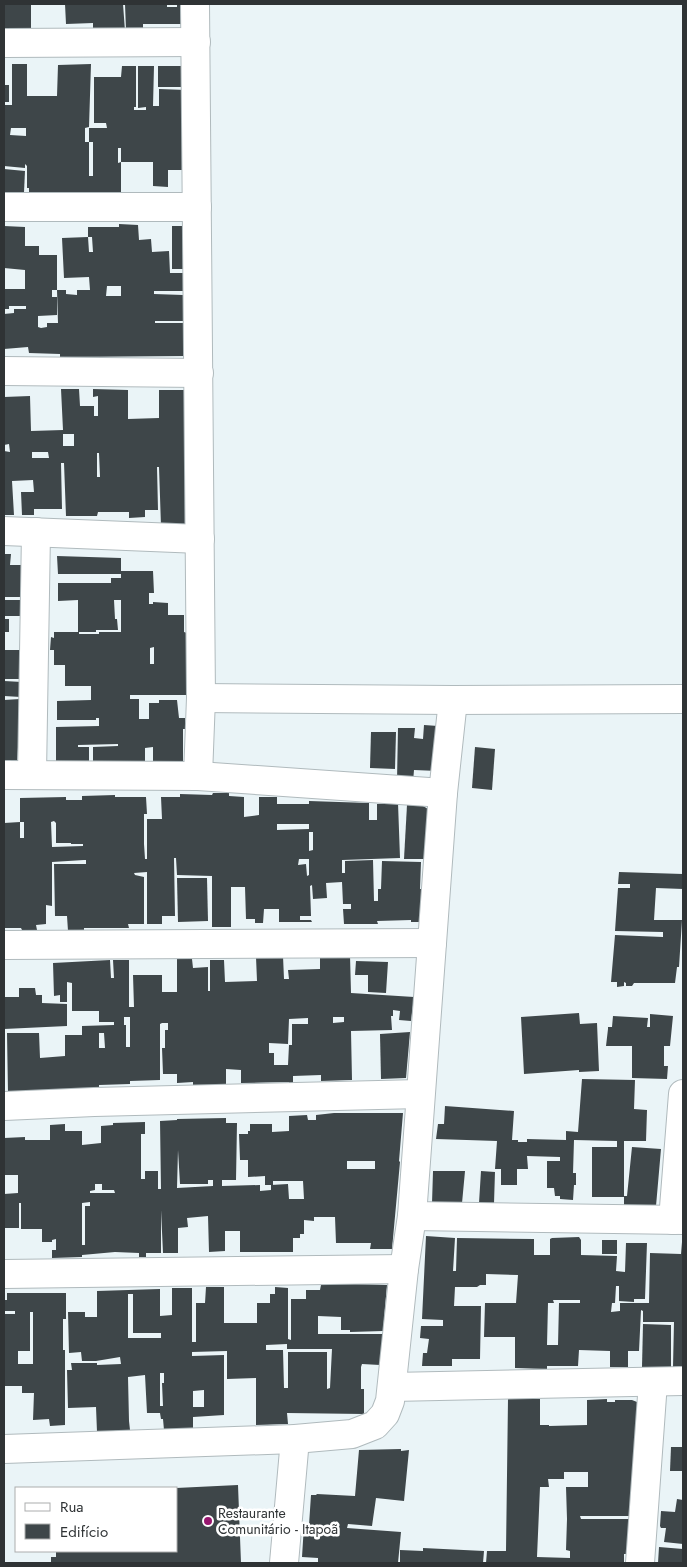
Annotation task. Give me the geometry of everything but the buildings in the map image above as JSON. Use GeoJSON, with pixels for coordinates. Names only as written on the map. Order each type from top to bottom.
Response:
{"type":"FeatureCollection","features":[{"type":"Feature","properties":{"kind":"street"},"geometry":{"type":"LineString","coordinates":[[195,4],[201,698],[198,776]]}},
{"type":"Feature","properties":{"kind":"street"},"geometry":{"type":"LineString","coordinates":[[4,43],[196,42]]}},
{"type":"Feature","properties":{"kind":"street"},"geometry":{"type":"LineString","coordinates":[[4,207],[197,207]]}},
{"type":"Feature","properties":{"kind":"street"},"geometry":{"type":"LineString","coordinates":[[4,371],[198,373]]}},
{"type":"Feature","properties":{"kind":"street"},"geometry":{"type":"LineString","coordinates":[[4,531],[200,539]]}},
{"type":"Feature","properties":{"kind":"street"},"geometry":{"type":"LineString","coordinates":[[32,775],[36,532]]}},
{"type":"Feature","properties":{"kind":"street"},"geometry":{"type":"LineString","coordinates":[[201,698],[683,699]]}},
{"type":"Feature","properties":{"kind":"street"},"geometry":{"type":"LineString","coordinates":[[4,1449],[295,1439],[352,1434],[375,1425],[385,1414],[390,1401],[392,1387],[404,1269],[412,1216],[443,793],[453,700]]}},
{"type":"Feature","properties":{"kind":"street"},"geometry":{"type":"LineString","coordinates":[[4,775],[198,776],[443,793]]}},
{"type":"Feature","properties":{"kind":"street"},"geometry":{"type":"LineString","coordinates":[[4,945],[432,943]]}},
{"type":"Feature","properties":{"kind":"street"},"geometry":{"type":"LineString","coordinates":[[4,1106],[420,1094]]}},
{"type":"Feature","properties":{"kind":"street"},"geometry":{"type":"LineString","coordinates":[[412,1216],[678,1220],[683,1094]]}},
{"type":"Feature","properties":{"kind":"street"},"geometry":{"type":"LineString","coordinates":[[4,1274],[404,1269]]}},
{"type":"Feature","properties":{"kind":"street"},"geometry":{"type":"LineString","coordinates":[[392,1387],[683,1381]]}},
{"type":"Feature","properties":{"kind":"street"},"geometry":{"type":"LineString","coordinates":[[640,1563],[653,1382]]}},
{"type":"Feature","properties":{"kind":"street"},"geometry":{"type":"LineString","coordinates":[[284,1563],[295,1439]]}},
{"type":"Feature","properties":{"kind":"place","name":"Restaurante Comunitário - Itapoã"},"geometry":{"type":"Point","coordinates":[208,1521]}}]}
